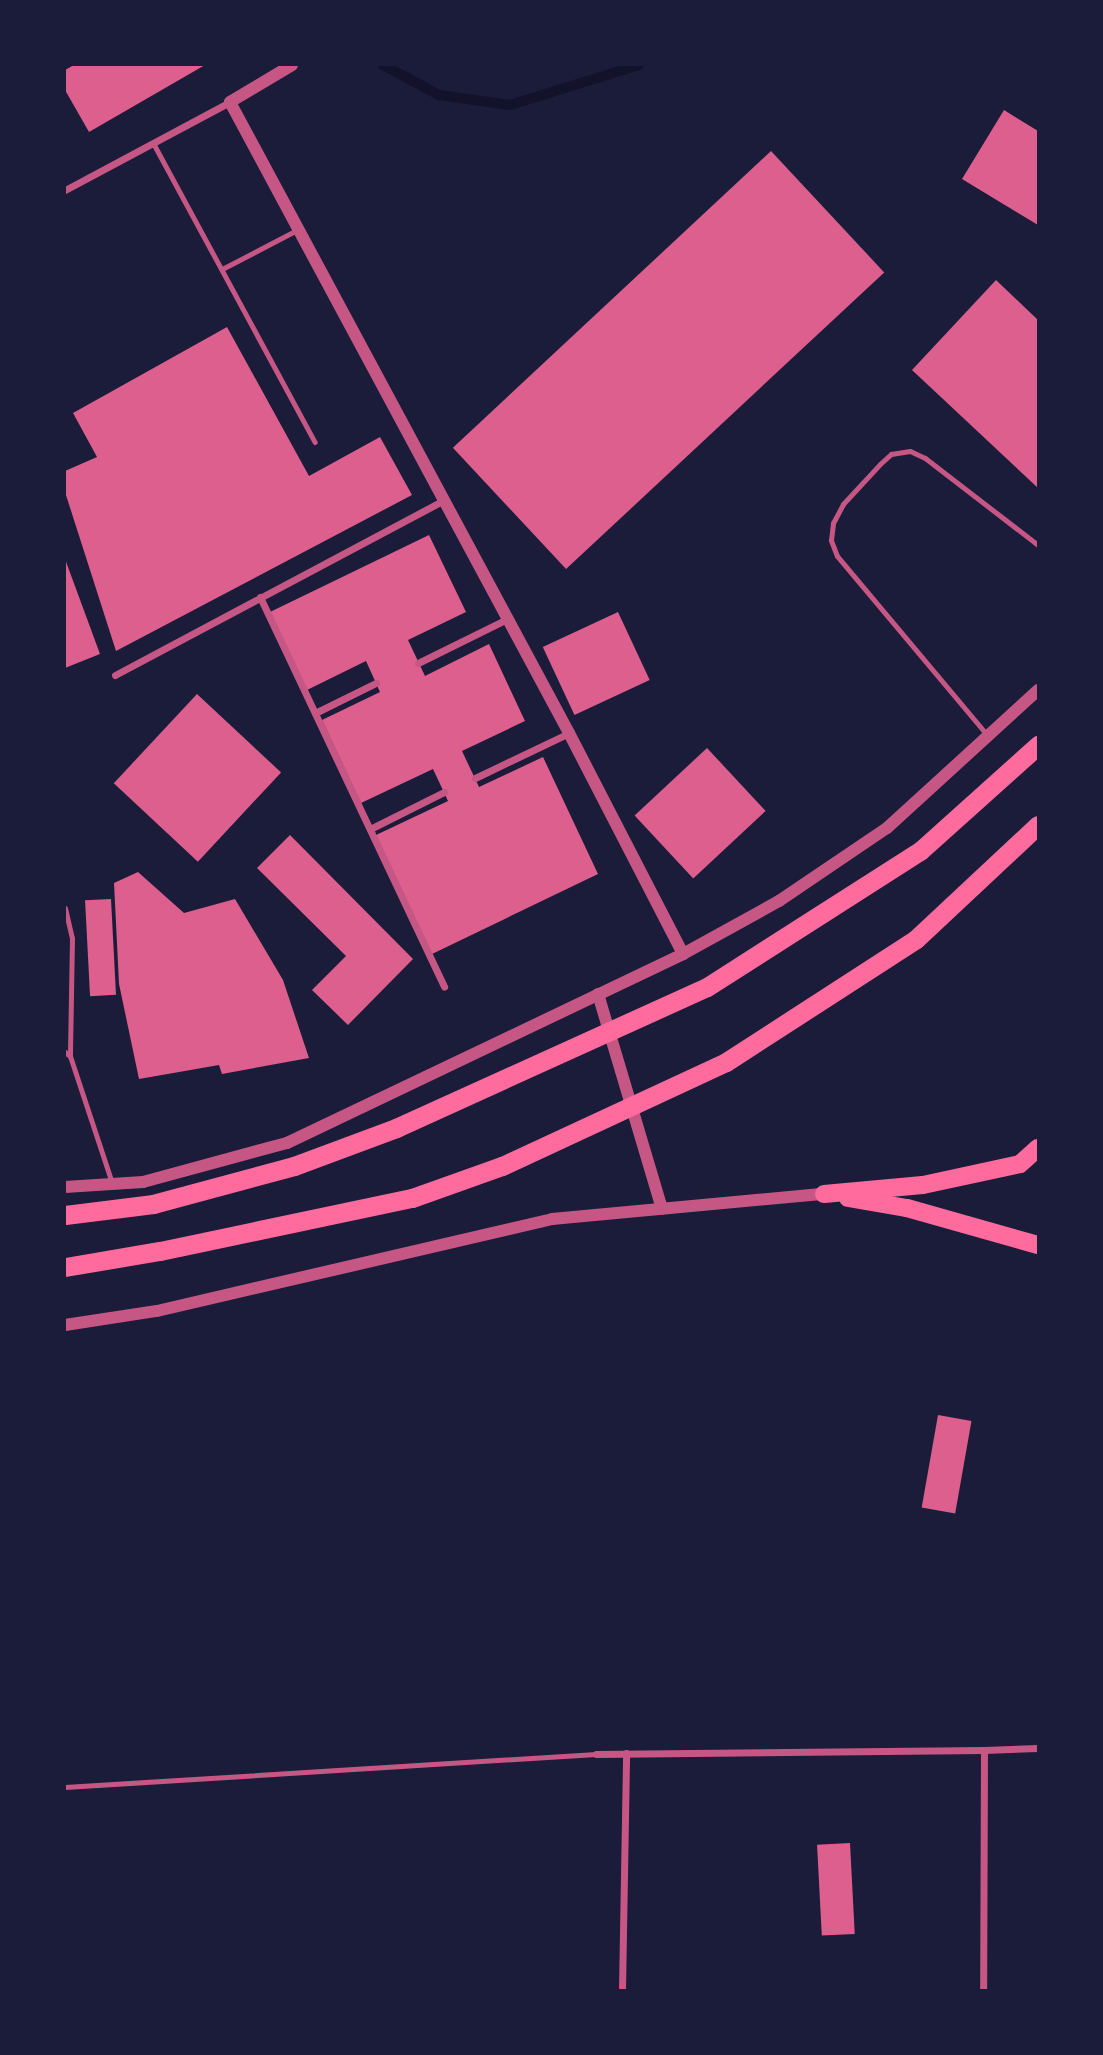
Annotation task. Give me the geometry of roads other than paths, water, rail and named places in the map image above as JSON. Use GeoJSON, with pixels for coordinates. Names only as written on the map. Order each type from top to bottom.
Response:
{"type":"FeatureCollection","features":[{"type":"Feature","properties":{"kind":"highway"},"geometry":{"type":"LineString","coordinates":[[65,1214],[153,1204],[294,1166],[396,1128],[707,987],[919,851],[1038,745]]}},
{"type":"Feature","properties":{"kind":"highway"},"geometry":{"type":"LineString","coordinates":[[65,1267],[160,1251],[412,1198],[502,1166],[726,1062],[916,939],[1038,825]]}},
{"type":"Feature","properties":{"kind":"main road"},"geometry":{"type":"LineString","coordinates":[[824,1195],[923,1185],[1020,1164],[1038,1148]]}},
{"type":"Feature","properties":{"kind":"main road"},"geometry":{"type":"LineString","coordinates":[[824,1195],[907,1208],[1038,1245]]}},
{"type":"Feature","properties":{"kind":"street"},"geometry":{"type":"LineString","coordinates":[[65,190],[230,102],[292,65]]}},
{"type":"Feature","properties":{"kind":"street"},"geometry":{"type":"LineString","coordinates":[[230,102],[569,733],[683,954]]}},
{"type":"Feature","properties":{"kind":"street"},"geometry":{"type":"LineString","coordinates":[[115,675],[444,500]]}},
{"type":"Feature","properties":{"kind":"street"},"geometry":{"type":"LineString","coordinates":[[260,597],[444,988]]}},
{"type":"Feature","properties":{"kind":"street"},"geometry":{"type":"LineString","coordinates":[[418,663],[507,619]]}},
{"type":"Feature","properties":{"kind":"street"},"geometry":{"type":"LineString","coordinates":[[316,713],[376,683]]}},
{"type":"Feature","properties":{"kind":"street"},"geometry":{"type":"LineString","coordinates":[[65,1187],[143,1182],[288,1143],[683,954],[779,901],[887,828],[989,738],[1038,690]]}},
{"type":"Feature","properties":{"kind":"street"},"geometry":{"type":"LineString","coordinates":[[475,778],[569,733]]}},
{"type":"Feature","properties":{"kind":"street"},"geometry":{"type":"LineString","coordinates":[[370,828],[444,792]]}},
{"type":"Feature","properties":{"kind":"street"},"geometry":{"type":"LineString","coordinates":[[598,994],[662,1209]]}},
{"type":"Feature","properties":{"kind":"street"},"geometry":{"type":"LineString","coordinates":[[65,1325],[158,1311],[552,1219],[824,1195]]}},
{"type":"Feature","properties":{"kind":"street"},"geometry":{"type":"LineString","coordinates":[[596,1754],[1038,1748]]}},
{"type":"Feature","properties":{"kind":"street"},"geometry":{"type":"LineString","coordinates":[[983,1990],[984,1750]]}},
{"type":"Feature","properties":{"kind":"street"},"geometry":{"type":"LineString","coordinates":[[622,1990],[626,1753]]}},
{"type":"Feature","properties":{"kind":"lane"},"geometry":{"type":"LineString","coordinates":[[153,143],[315,442]]}},
{"type":"Feature","properties":{"kind":"lane"},"geometry":{"type":"LineString","coordinates":[[222,269],[298,229]]}},
{"type":"Feature","properties":{"kind":"lane"},"geometry":{"type":"LineString","coordinates":[[989,738],[837,556],[831,540],[833,523],[843,504],[880,464],[891,454],[910,451],[925,458],[1038,545]]}},
{"type":"Feature","properties":{"kind":"lane"},"geometry":{"type":"LineString","coordinates":[[65,908],[72,938],[67,1054],[113,1184]]}},
{"type":"Feature","properties":{"kind":"lane"},"geometry":{"type":"LineString","coordinates":[[65,1787],[596,1754]]}},
{"type":"Feature","properties":{"kind":"waterway"},"geometry":{"type":"LineString","coordinates":[[383,65],[439,95],[510,105],[639,65]]}}]}
